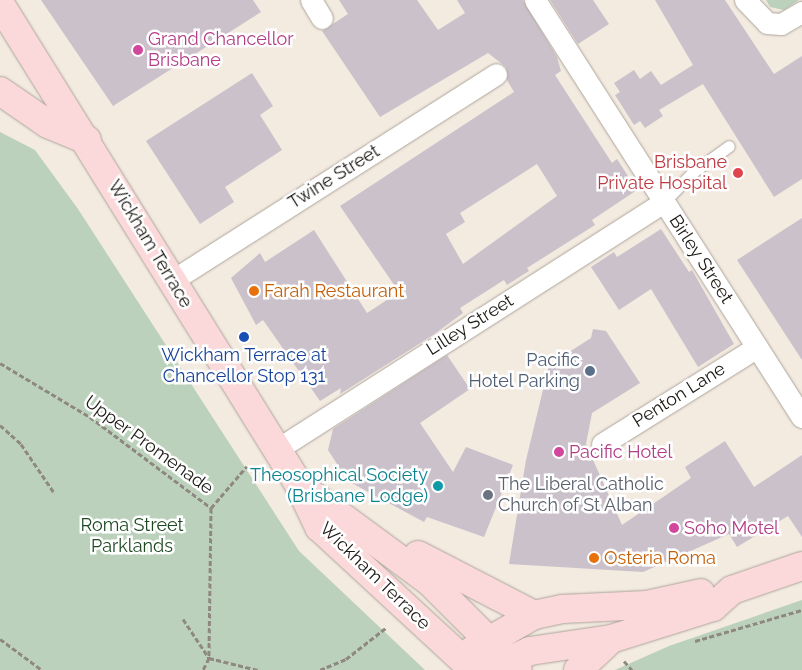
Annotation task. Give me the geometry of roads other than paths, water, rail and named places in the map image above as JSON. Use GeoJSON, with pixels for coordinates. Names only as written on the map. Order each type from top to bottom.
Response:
{"type":"FeatureCollection","features":[{"type":"Feature","properties":{"kind":"street"},"geometry":{"type":"LineString","coordinates":[[311,0],[322,18]]}},
{"type":"Feature","properties":{"kind":"street","name":"Birley Street"},"geometry":{"type":"LineString","coordinates":[[535,0],[802,417]]}},
{"type":"Feature","properties":{"kind":"street"},"geometry":{"type":"LineString","coordinates":[[745,0],[767,24],[781,24],[802,12]]}},
{"type":"Feature","properties":{"kind":"street","name":"Wickham Terrace"},"geometry":{"type":"LineString","coordinates":[[0,4],[87,140],[299,486],[319,527],[468,664],[489,641],[534,615],[562,609],[647,605],[712,590],[732,590],[802,566]]}},
{"type":"Feature","properties":{"kind":"street","name":"Twine Street"},"geometry":{"type":"LineString","coordinates":[[173,280],[496,74]]}},
{"type":"Feature","properties":{"kind":"street"},"geometry":{"type":"LineString","coordinates":[[0,91],[48,124],[87,140]]}},
{"type":"Feature","properties":{"kind":"street","name":"Lilley Street"},"geometry":{"type":"LineString","coordinates":[[276,450],[664,202]]}},
{"type":"Feature","properties":{"kind":"street","name":"Penton Lane"},"geometry":{"type":"LineString","coordinates":[[602,444],[757,347]]}},
{"type":"Feature","properties":{"kind":"street","name":"Wickham Terrace"},"geometry":{"type":"LineString","coordinates":[[299,486],[380,542],[430,582],[489,641],[505,667],[530,651],[611,638],[713,607],[732,590]]}},
{"type":"Feature","properties":{"kind":"street"},"geometry":{"type":"LineString","coordinates":[[380,542],[404,546],[451,576],[534,615]]}},
{"type":"Feature","properties":{"kind":"street"},"geometry":{"type":"LineString","coordinates":[[578,670],[611,638]]}},
{"type":"Feature","properties":{"kind":"lane"},"geometry":{"type":"LineString","coordinates":[[664,202],[693,172],[729,146]]}},
{"type":"Feature","properties":{"kind":"place","name":"Grand Chancellor Brisbane"},"geometry":{"type":"Point","coordinates":[138,50]}},
{"type":"Feature","properties":{"kind":"place","name":"Brisbane Private Hospital"},"geometry":{"type":"Point","coordinates":[738,173]}},
{"type":"Feature","properties":{"kind":"place","name":"Farah Restaurant"},"geometry":{"type":"Point","coordinates":[254,291]}},
{"type":"Feature","properties":{"kind":"place","name":"Wickham Terrace at Chancellor Stop 131"},"geometry":{"type":"Point","coordinates":[244,337]}},
{"type":"Feature","properties":{"kind":"place","name":"Pacific Hotel Parking"},"geometry":{"type":"Point","coordinates":[590,371]}},
{"type":"Feature","properties":{"kind":"place","name":"Pacific Hotel"},"geometry":{"type":"Point","coordinates":[559,452]}},
{"type":"Feature","properties":{"kind":"place","name":"Theosophical Society (Brisbane Lodge)"},"geometry":{"type":"Point","coordinates":[438,486]}},
{"type":"Feature","properties":{"kind":"place","name":"The Liberal Catholic Church of St Alban"},"geometry":{"type":"Point","coordinates":[488,495]}},
{"type":"Feature","properties":{"kind":"place","name":"Soho Motel"},"geometry":{"type":"Point","coordinates":[674,528]}},
{"type":"Feature","properties":{"kind":"place","name":"Osteria Roma"},"geometry":{"type":"Point","coordinates":[594,558]}},
{"type":"Feature","properties":{"kind":"park label","name":"Roma Street Parklands"},"geometry":{"type":"Point","coordinates":[132,536]}}]}
